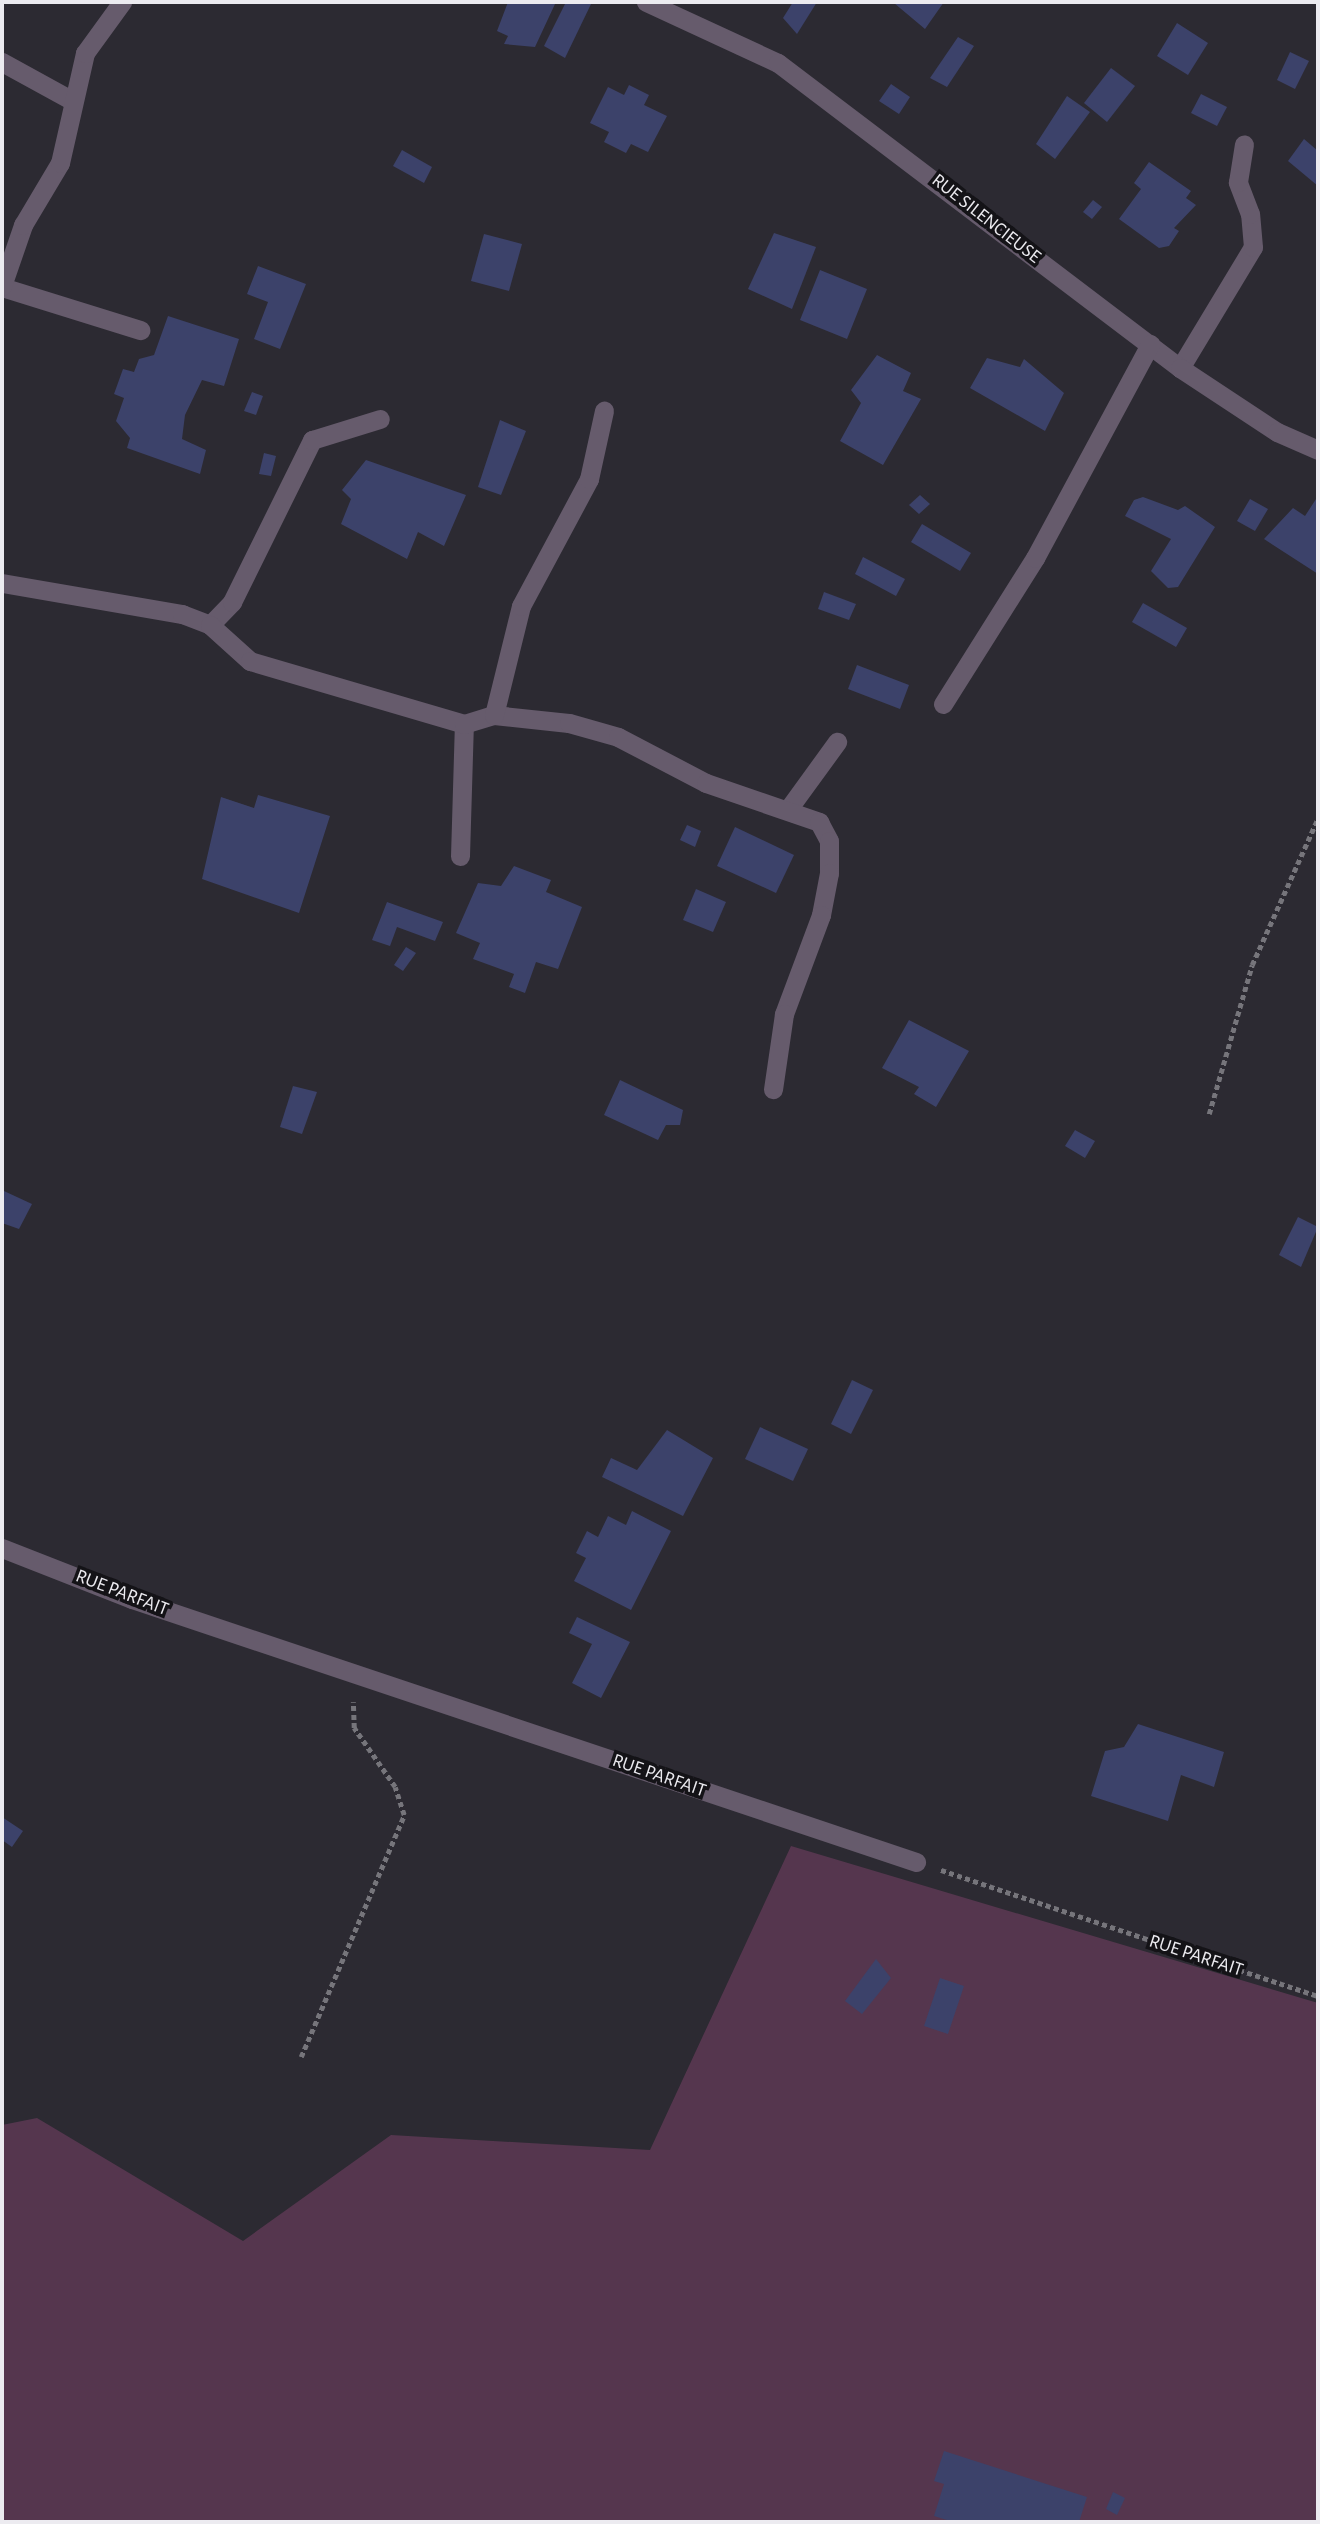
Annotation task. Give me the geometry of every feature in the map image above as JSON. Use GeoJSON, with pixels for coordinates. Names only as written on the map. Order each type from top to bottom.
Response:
{"type":"FeatureCollection","features":[{"type":"Feature","properties":{"kind":"street"},"geometry":{"type":"LineString","coordinates":[[122,2],[85,53],[60,163],[23,225],[2,286],[140,330]]}},
{"type":"Feature","properties":{"kind":"street","name":"RUE SILENCIEUSE"},"geometry":{"type":"LineString","coordinates":[[646,2],[778,63],[1180,368],[1276,432],[1318,450]]}},
{"type":"Feature","properties":{"kind":"street"},"geometry":{"type":"LineString","coordinates":[[2,62],[73,101]]}},
{"type":"Feature","properties":{"kind":"street"},"geometry":{"type":"LineString","coordinates":[[1180,368],[1253,247],[1250,214],[1238,182],[1244,144]]}},
{"type":"Feature","properties":{"kind":"street"},"geometry":{"type":"LineString","coordinates":[[943,704],[1035,558],[1150,344]]}},
{"type":"Feature","properties":{"kind":"street"},"geometry":{"type":"LineString","coordinates":[[494,715],[521,606],[589,479],[604,411]]}},
{"type":"Feature","properties":{"kind":"street"},"geometry":{"type":"LineString","coordinates":[[210,625],[232,602],[312,440],[380,419]]}},
{"type":"Feature","properties":{"kind":"street"},"geometry":{"type":"LineString","coordinates":[[2,583],[183,614],[210,625],[250,661],[464,724],[494,715],[569,723],[618,737],[706,783],[789,808],[819,822],[829,841],[829,873],[821,915],[784,1014],[773,1089]]}},
{"type":"Feature","properties":{"kind":"street"},"geometry":{"type":"LineString","coordinates":[[460,856],[464,724]]}},
{"type":"Feature","properties":{"kind":"street"},"geometry":{"type":"LineString","coordinates":[[789,808],[837,742]]}},
{"type":"Feature","properties":{"kind":"street","name":"RUE PARFAIT"},"geometry":{"type":"LineString","coordinates":[[2,1548],[132,1599],[351,1670],[916,1862]]}},
{"type":"Feature","properties":{"kind":"path"},"geometry":{"type":"LineString","coordinates":[[1209,1114],[1252,965],[1318,818]]}},
{"type":"Feature","properties":{"kind":"path"},"geometry":{"type":"LineString","coordinates":[[301,2057],[404,1815],[395,1787],[354,1728],[351,1670]]}},
{"type":"Feature","properties":{"kind":"path","name":"RUE PARFAIT"},"geometry":{"type":"LineString","coordinates":[[916,1862],[1318,1996]]}},
{"type":"Feature","properties":{"kind":"shaded area"},"geometry":{"type":"Polygon","coordinates":[[[791,1846],[1318,2003],[1318,2522],[2,2522],[2,2125],[37,2118],[243,2241],[391,2135],[650,2150],[791,1846]]]}},
{"type":"Feature","properties":{"kind":"building"},"geometry":{"type":"Polygon","coordinates":[[[508,2],[555,4],[535,47],[504,44],[508,36],[497,31],[508,2]]]}},
{"type":"Feature","properties":{"kind":"building"},"geometry":{"type":"Polygon","coordinates":[[[566,2],[592,2],[565,58],[544,46],[566,2]]]}},
{"type":"Feature","properties":{"kind":"building"},"geometry":{"type":"Polygon","coordinates":[[[793,2],[817,2],[797,34],[783,18],[793,2]]]}},
{"type":"Feature","properties":{"kind":"building"},"geometry":{"type":"Polygon","coordinates":[[[872,2],[944,2],[925,29],[894,3],[872,2]]]}},
{"type":"Feature","properties":{"kind":"building"},"geometry":{"type":"Polygon","coordinates":[[[1177,23],[1208,43],[1188,75],[1157,56],[1177,23]]]}},
{"type":"Feature","properties":{"kind":"building"},"geometry":{"type":"Polygon","coordinates":[[[958,37],[974,46],[947,87],[930,78],[958,37]]]}},
{"type":"Feature","properties":{"kind":"building"},"geometry":{"type":"Polygon","coordinates":[[[1290,52],[1309,61],[1295,89],[1277,80],[1290,52]]]}},
{"type":"Feature","properties":{"kind":"building"},"geometry":{"type":"Polygon","coordinates":[[[1111,68],[1135,86],[1107,122],[1084,103],[1111,68]]]}},
{"type":"Feature","properties":{"kind":"building"},"geometry":{"type":"Polygon","coordinates":[[[891,84],[910,97],[899,114],[879,101],[891,84]]]}},
{"type":"Feature","properties":{"kind":"building"},"geometry":{"type":"Polygon","coordinates":[[[629,85],[649,95],[644,105],[667,116],[648,152],[631,144],[626,153],[604,142],[609,132],[590,123],[608,87],[624,95],[629,85]]]}},
{"type":"Feature","properties":{"kind":"building"},"geometry":{"type":"Polygon","coordinates":[[[1201,94],[1227,107],[1217,126],[1191,113],[1201,94]]]}},
{"type":"Feature","properties":{"kind":"building"},"geometry":{"type":"Polygon","coordinates":[[[1067,96],[1090,112],[1055,159],[1036,144],[1067,96]]]}},
{"type":"Feature","properties":{"kind":"building"},"geometry":{"type":"Polygon","coordinates":[[[1304,139],[1318,151],[1318,186],[1288,161],[1304,139]]]}},
{"type":"Feature","properties":{"kind":"building"},"geometry":{"type":"Polygon","coordinates":[[[402,150],[432,167],[424,183],[393,166],[402,150]]]}},
{"type":"Feature","properties":{"kind":"building"},"geometry":{"type":"Polygon","coordinates":[[[1149,162],[1191,191],[1186,198],[1196,205],[1174,228],[1179,231],[1169,246],[1159,248],[1119,219],[1141,189],[1134,183],[1149,162]]]}},
{"type":"Feature","properties":{"kind":"building"},"geometry":{"type":"Polygon","coordinates":[[[1093,200],[1102,207],[1092,219],[1083,212],[1093,200]]]}},
{"type":"Feature","properties":{"kind":"building"},"geometry":{"type":"Polygon","coordinates":[[[774,233],[816,247],[792,309],[748,289],[774,233]]]}},
{"type":"Feature","properties":{"kind":"building"},"geometry":{"type":"Polygon","coordinates":[[[484,234],[522,244],[509,291],[471,281],[484,234]]]}},
{"type":"Feature","properties":{"kind":"building"},"geometry":{"type":"Polygon","coordinates":[[[258,266],[306,284],[280,349],[254,339],[268,302],[247,294],[258,266]]]}},
{"type":"Feature","properties":{"kind":"building"},"geometry":{"type":"Polygon","coordinates":[[[820,270],[867,289],[847,339],[800,320],[820,270]]]}},
{"type":"Feature","properties":{"kind":"building"},"geometry":{"type":"Polygon","coordinates":[[[168,316],[239,339],[224,386],[202,380],[185,415],[182,439],[206,450],[200,474],[127,448],[130,438],[116,421],[124,398],[114,394],[123,369],[134,372],[139,359],[154,355],[168,316]]]}},
{"type":"Feature","properties":{"kind":"building"},"geometry":{"type":"Polygon","coordinates":[[[877,355],[911,373],[903,391],[921,399],[883,465],[840,441],[861,403],[851,390],[877,355]]]}},
{"type":"Feature","properties":{"kind":"building"},"geometry":{"type":"Polygon","coordinates":[[[987,358],[1020,367],[1024,359],[1064,393],[1045,431],[970,388],[987,358]]]}},
{"type":"Feature","properties":{"kind":"building"},"geometry":{"type":"Polygon","coordinates":[[[252,392],[263,396],[256,415],[244,411],[252,392]]]}},
{"type":"Feature","properties":{"kind":"building"},"geometry":{"type":"Polygon","coordinates":[[[500,420],[526,431],[501,495],[478,487],[500,420]]]}},
{"type":"Feature","properties":{"kind":"building"},"geometry":{"type":"Polygon","coordinates":[[[264,453],[276,456],[271,476],[259,474],[264,453]]]}},
{"type":"Feature","properties":{"kind":"building"},"geometry":{"type":"Polygon","coordinates":[[[366,460],[466,495],[444,546],[418,532],[407,559],[341,524],[351,499],[342,490],[366,460]]]}},
{"type":"Feature","properties":{"kind":"building"},"geometry":{"type":"Polygon","coordinates":[[[920,495],[930,504],[919,514],[909,505],[920,495]]]}},
{"type":"Feature","properties":{"kind":"building"},"geometry":{"type":"Polygon","coordinates":[[[1318,496],[1318,574],[1264,539],[1293,508],[1305,516],[1318,496]]]}},
{"type":"Feature","properties":{"kind":"building"},"geometry":{"type":"Polygon","coordinates":[[[1143,497],[1178,510],[1185,506],[1215,527],[1178,587],[1168,588],[1151,571],[1171,539],[1125,516],[1134,500],[1143,497]]]}},
{"type":"Feature","properties":{"kind":"building"},"geometry":{"type":"Polygon","coordinates":[[[1250,499],[1268,509],[1255,531],[1237,521],[1250,499]]]}},
{"type":"Feature","properties":{"kind":"building"},"geometry":{"type":"Polygon","coordinates":[[[922,524],[971,553],[960,571],[911,542],[922,524]]]}},
{"type":"Feature","properties":{"kind":"building"},"geometry":{"type":"Polygon","coordinates":[[[863,557],[905,579],[896,596],[855,574],[863,557]]]}},
{"type":"Feature","properties":{"kind":"building"},"geometry":{"type":"Polygon","coordinates":[[[824,592],[856,604],[849,620],[818,609],[824,592]]]}},
{"type":"Feature","properties":{"kind":"building"},"geometry":{"type":"Polygon","coordinates":[[[1143,603],[1187,628],[1176,647],[1132,622],[1143,603]]]}},
{"type":"Feature","properties":{"kind":"building"},"geometry":{"type":"Polygon","coordinates":[[[857,665],[909,685],[900,709],[848,689],[857,665]]]}},
{"type":"Feature","properties":{"kind":"building"},"geometry":{"type":"Polygon","coordinates":[[[258,795],[330,816],[299,913],[202,879],[221,797],[254,808],[258,795]]]}},
{"type":"Feature","properties":{"kind":"building"},"geometry":{"type":"Polygon","coordinates":[[[687,825],[701,831],[695,847],[680,840],[687,825]]]}},
{"type":"Feature","properties":{"kind":"building"},"geometry":{"type":"Polygon","coordinates":[[[735,827],[794,855],[776,893],[717,866],[735,827]]]}},
{"type":"Feature","properties":{"kind":"building"},"geometry":{"type":"Polygon","coordinates":[[[514,866],[551,880],[546,892],[582,907],[558,969],[536,962],[525,993],[509,987],[514,974],[473,959],[480,943],[456,933],[478,883],[501,886],[514,866]]]}},
{"type":"Feature","properties":{"kind":"building"},"geometry":{"type":"Polygon","coordinates":[[[696,889],[726,902],[713,932],[683,920],[696,889]]]}},
{"type":"Feature","properties":{"kind":"building"},"geometry":{"type":"Polygon","coordinates":[[[387,902],[443,922],[435,941],[397,927],[390,946],[372,940],[387,902]]]}},
{"type":"Feature","properties":{"kind":"building"},"geometry":{"type":"Polygon","coordinates":[[[406,947],[416,953],[403,971],[394,965],[406,947]]]}},
{"type":"Feature","properties":{"kind":"building"},"geometry":{"type":"Polygon","coordinates":[[[909,1020],[969,1051],[936,1107],[914,1094],[919,1087],[882,1068],[909,1020]]]}},
{"type":"Feature","properties":{"kind":"building"},"geometry":{"type":"Polygon","coordinates":[[[620,1080],[683,1110],[680,1125],[666,1125],[658,1140],[604,1115],[620,1080]]]}},
{"type":"Feature","properties":{"kind":"building"},"geometry":{"type":"Polygon","coordinates":[[[293,1086],[317,1092],[302,1134],[280,1127],[293,1086]]]}},
{"type":"Feature","properties":{"kind":"building"},"geometry":{"type":"Polygon","coordinates":[[[1075,1130],[1095,1141],[1085,1158],[1065,1146],[1075,1130]]]}},
{"type":"Feature","properties":{"kind":"building"},"geometry":{"type":"Polygon","coordinates":[[[4,1191],[32,1204],[19,1229],[2,1223],[4,1191]]]}},
{"type":"Feature","properties":{"kind":"building"},"geometry":{"type":"Polygon","coordinates":[[[1298,1217],[1318,1227],[1301,1267],[1279,1255],[1298,1217]]]}},
{"type":"Feature","properties":{"kind":"building"},"geometry":{"type":"Polygon","coordinates":[[[852,1380],[873,1390],[851,1434],[831,1424],[852,1380]]]}},
{"type":"Feature","properties":{"kind":"building"},"geometry":{"type":"Polygon","coordinates":[[[760,1427],[808,1449],[793,1481],[745,1459],[760,1427]]]}},
{"type":"Feature","properties":{"kind":"building"},"geometry":{"type":"Polygon","coordinates":[[[667,1430],[713,1458],[683,1516],[602,1477],[611,1458],[637,1470],[667,1430]]]}},
{"type":"Feature","properties":{"kind":"building"},"geometry":{"type":"Polygon","coordinates":[[[632,1511],[671,1531],[631,1610],[574,1581],[586,1558],[576,1553],[587,1531],[598,1537],[608,1516],[626,1525],[632,1511]]]}},
{"type":"Feature","properties":{"kind":"building"},"geometry":{"type":"Polygon","coordinates":[[[577,1617],[630,1642],[601,1698],[572,1683],[592,1644],[569,1633],[577,1617]]]}},
{"type":"Feature","properties":{"kind":"building"},"geometry":{"type":"Polygon","coordinates":[[[1138,1724],[1224,1752],[1214,1787],[1181,1775],[1168,1821],[1091,1796],[1105,1751],[1124,1747],[1138,1724]]]}},
{"type":"Feature","properties":{"kind":"building"},"geometry":{"type":"Polygon","coordinates":[[[2,1817],[23,1831],[12,1847],[2,1840],[2,1817]]]}},
{"type":"Feature","properties":{"kind":"building"},"geometry":{"type":"Polygon","coordinates":[[[876,1959],[891,1978],[862,2014],[845,2001],[876,1959]]]}},
{"type":"Feature","properties":{"kind":"building"},"geometry":{"type":"Polygon","coordinates":[[[940,1978],[964,1986],[948,2034],[924,2026],[940,1978]]]}},
{"type":"Feature","properties":{"kind":"building"},"geometry":{"type":"Polygon","coordinates":[[[944,2451],[1087,2497],[1079,2522],[953,2522],[934,2516],[944,2484],[934,2481],[944,2451]]]}},
{"type":"Feature","properties":{"kind":"building"},"geometry":{"type":"Polygon","coordinates":[[[1113,2492],[1125,2498],[1117,2515],[1106,2509],[1113,2492]]]}}]}
